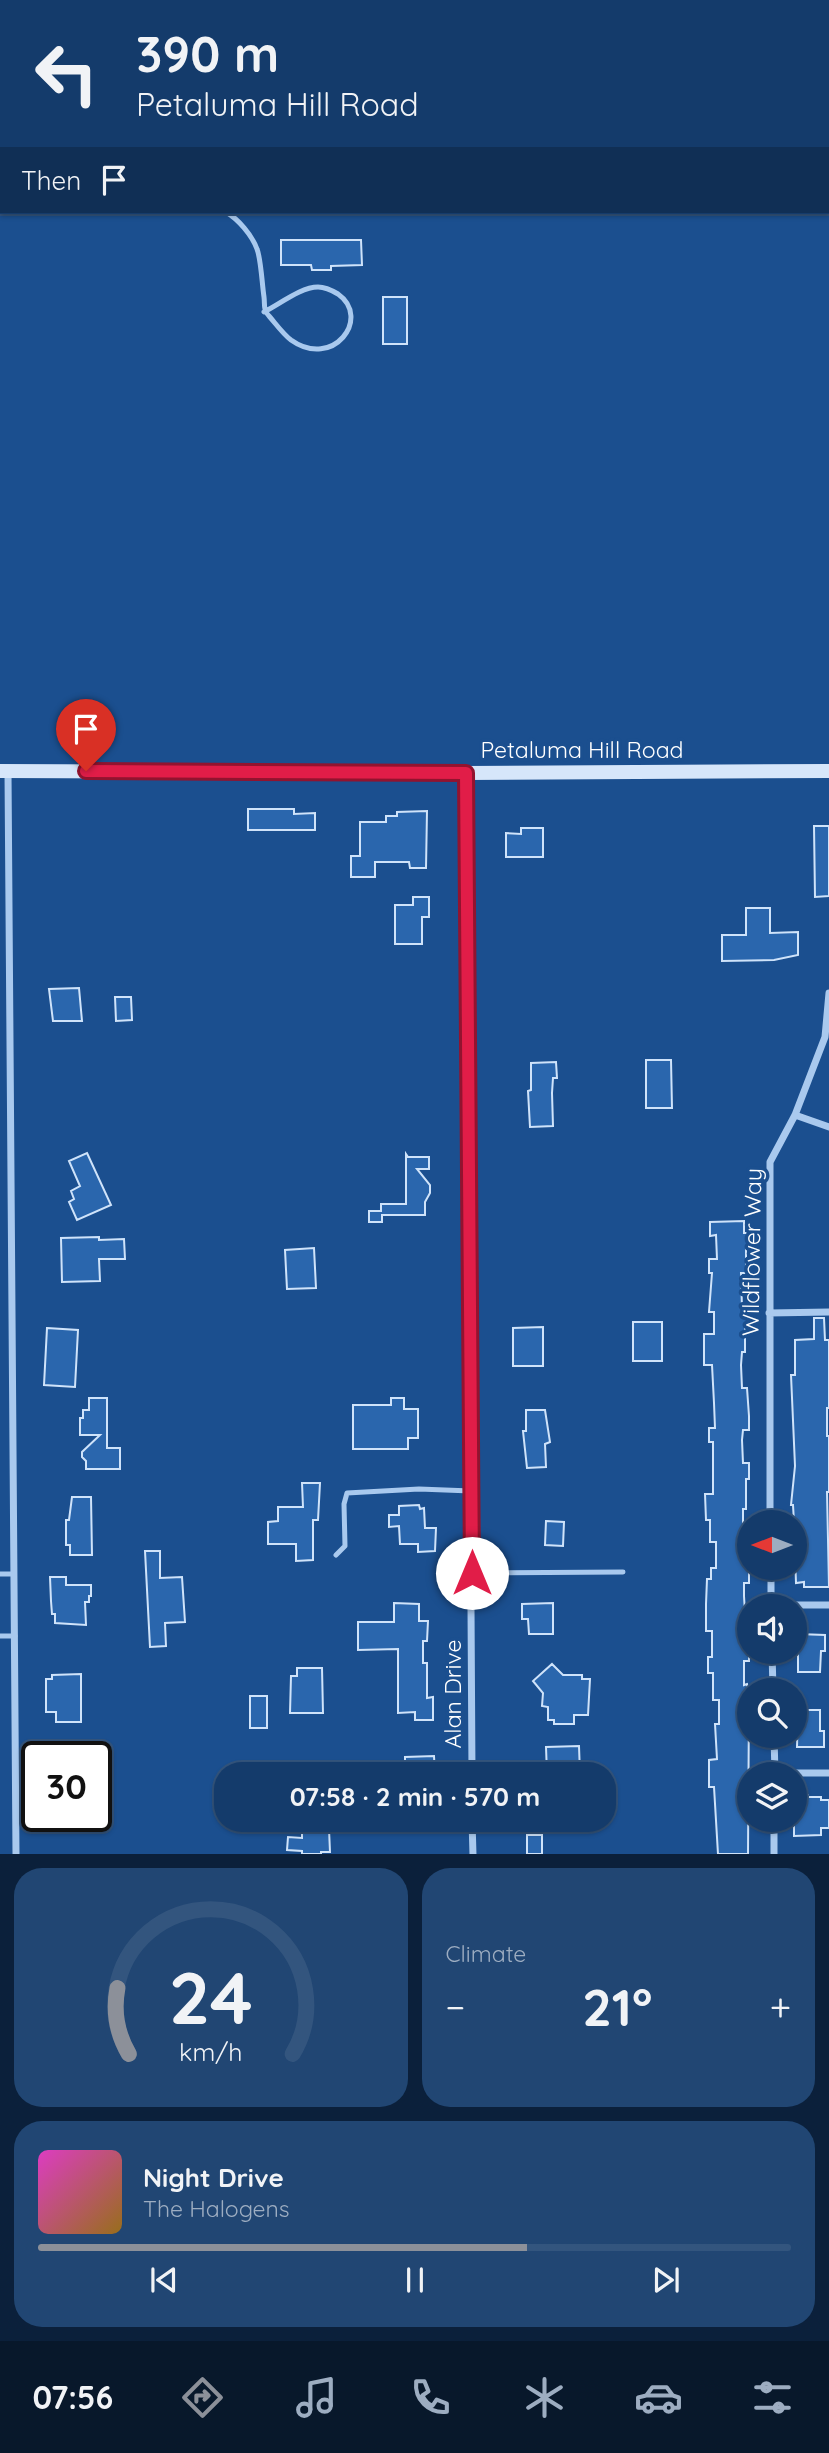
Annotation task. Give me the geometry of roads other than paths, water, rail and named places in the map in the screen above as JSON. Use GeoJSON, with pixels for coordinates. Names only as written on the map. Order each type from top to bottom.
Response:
{"type":"FeatureCollection","features":[{"type":"Feature","properties":{"kind":"main road","name":"Petaluma Hill Road"},"geometry":{"type":"LineString","coordinates":[[4,771],[829,771]]}},
{"type":"Feature","properties":{"kind":"street"},"geometry":{"type":"LineString","coordinates":[[4,771],[10,979],[16,1854]]}},
{"type":"Feature","properties":{"kind":"street","name":"Alan Drive"},"geometry":{"type":"LineString","coordinates":[[466,773],[472,1762]]}},
{"type":"Feature","properties":{"kind":"street","name":"Wildflower Way"},"geometry":{"type":"LineString","coordinates":[[770,1510],[770,1163],[795,1115],[825,1037],[829,993]]}},
{"type":"Feature","properties":{"kind":"street"},"geometry":{"type":"LineString","coordinates":[[795,1115],[829,1127]]}},
{"type":"Feature","properties":{"kind":"street"},"geometry":{"type":"LineString","coordinates":[[769,1313],[829,1312]]}},
{"type":"Feature","properties":{"kind":"street"},"geometry":{"type":"LineString","coordinates":[[807,1605],[829,1605]]}},
{"type":"Feature","properties":{"kind":"street"},"geometry":{"type":"LineString","coordinates":[[807,1773],[829,1773]]}},
{"type":"Feature","properties":{"kind":"street"},"geometry":{"type":"LineString","coordinates":[[472,1832],[473,1854]]}},
{"type":"Feature","properties":{"kind":"street"},"geometry":{"type":"LineString","coordinates":[[774,1832],[774,1854]]}},
{"type":"Feature","properties":{"kind":"lane"},"geometry":{"type":"LineString","coordinates":[[228,214],[241,225],[258,250],[264,312],[290,340],[318,349],[330,347],[344,340],[349,327],[349,310],[345,299],[333,290],[318,287],[303,291],[264,312]]}},
{"type":"Feature","properties":{"kind":"lane"},"geometry":{"type":"LineString","coordinates":[[0,980],[10,979]]}},
{"type":"Feature","properties":{"kind":"lane"},"geometry":{"type":"LineString","coordinates":[[336,1555],[345,1546],[344,1504],[347,1493],[419,1489],[471,1491]]}},
{"type":"Feature","properties":{"kind":"lane"},"geometry":{"type":"LineString","coordinates":[[472,1573],[623,1572]]}},
{"type":"Feature","properties":{"kind":"lane"},"geometry":{"type":"LineString","coordinates":[[0,1574],[14,1574]]}},
{"type":"Feature","properties":{"kind":"lane"},"geometry":{"type":"LineString","coordinates":[[0,1636],[15,1636]]}}]}
